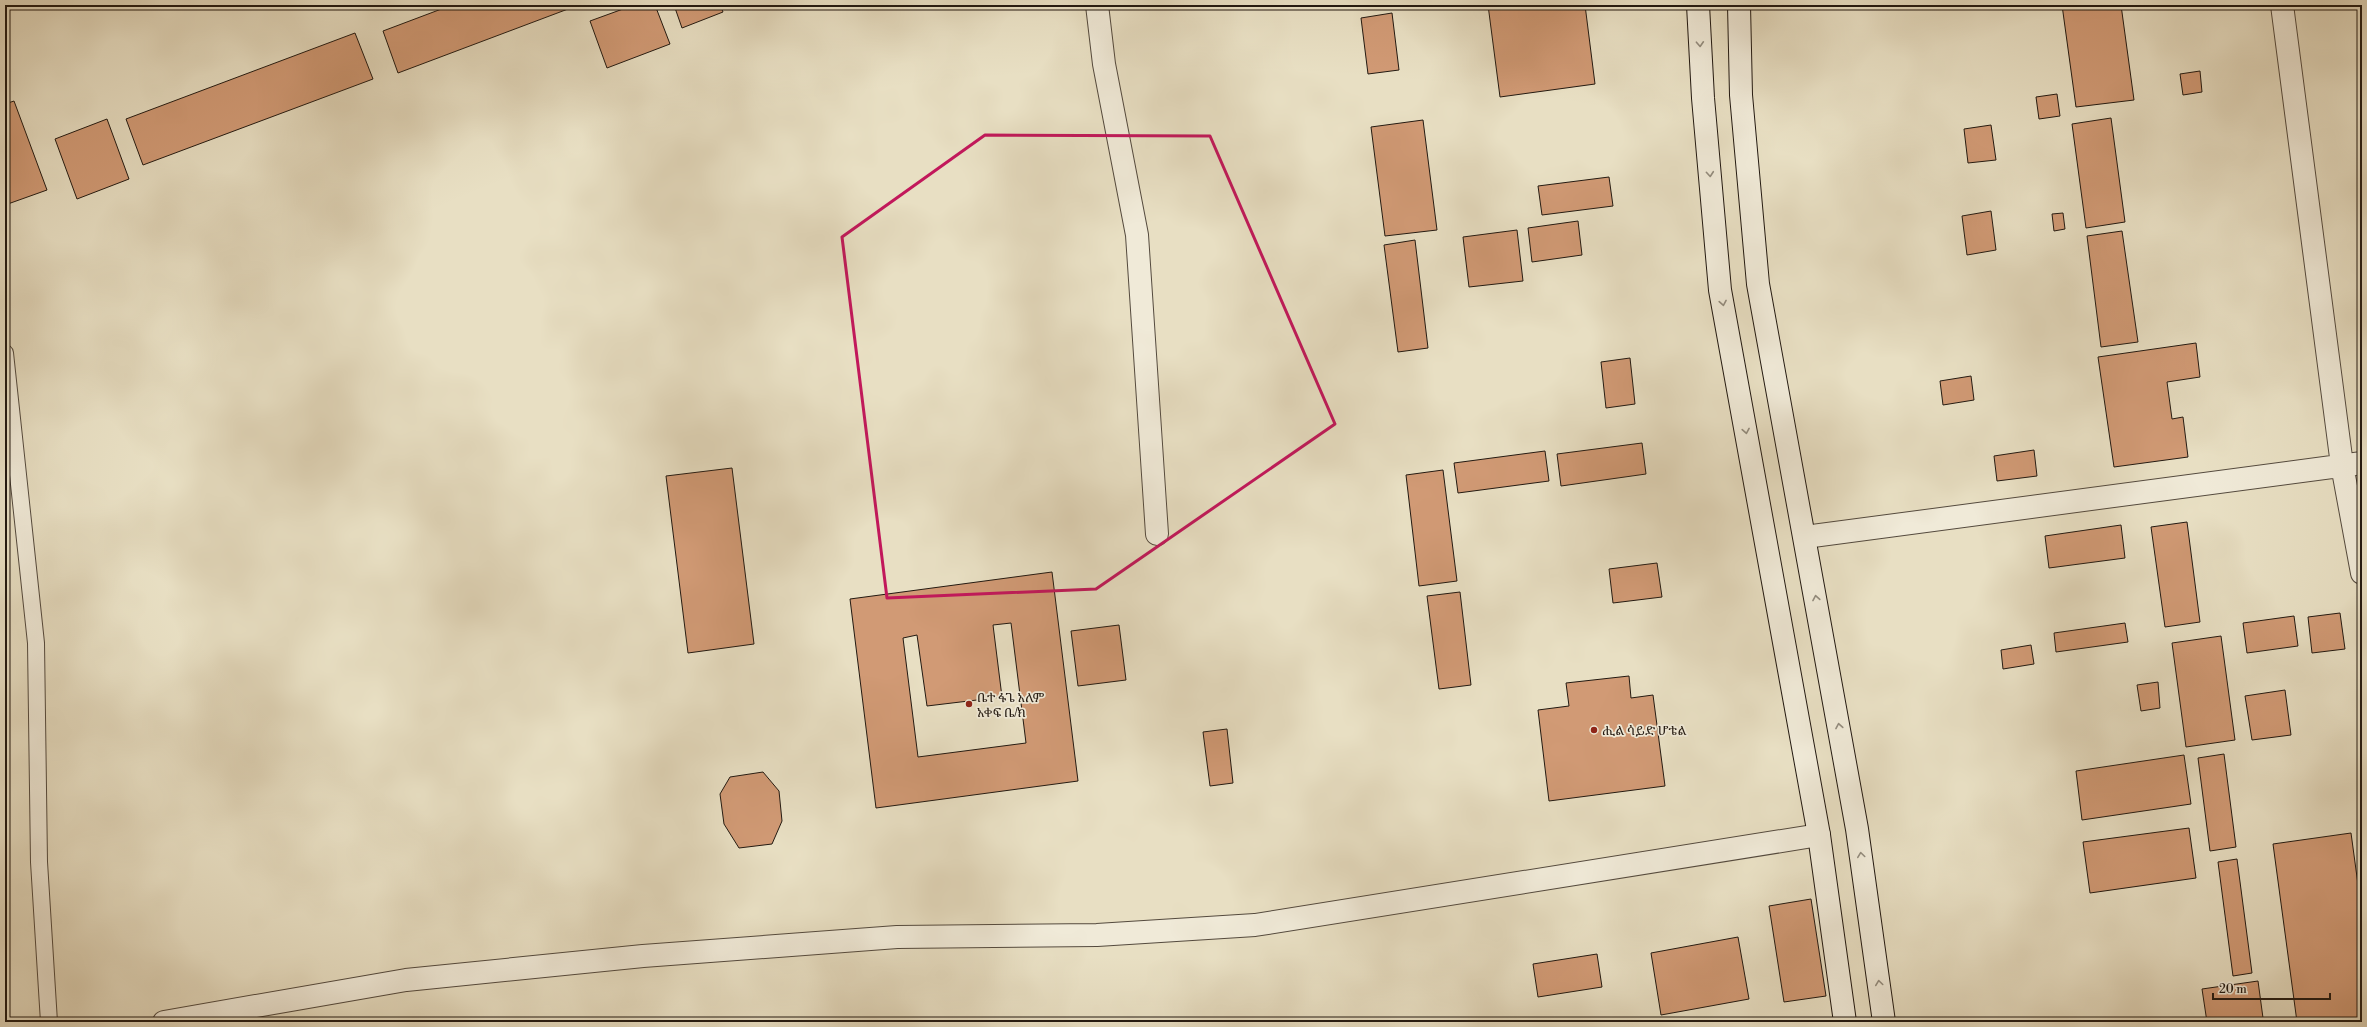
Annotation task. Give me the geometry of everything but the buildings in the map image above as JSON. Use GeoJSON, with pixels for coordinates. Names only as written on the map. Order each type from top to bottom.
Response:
{"type":"FeatureCollection","features":[{"type":"Feature","properties":{"kind":"street"},"geometry":{"type":"LineString","coordinates":[[1097,5],[1104,64],[1137,235],[1156,534]]}},
{"type":"Feature","properties":{"kind":"street"},"geometry":{"type":"LineString","coordinates":[[1698,5],[1703,98],[1720,290],[1819,835],[1845,1022]]}},
{"type":"Feature","properties":{"kind":"street"},"geometry":{"type":"LineString","coordinates":[[1738,5],[1741,95],[1758,284],[1857,829],[1884,1022]]}},
{"type":"Feature","properties":{"kind":"street"},"geometry":{"type":"LineString","coordinates":[[2282,5],[2352,464],[2362,573]]}},
{"type":"Feature","properties":{"kind":"street"},"geometry":{"type":"LineString","coordinates":[[1805,537],[2352,464]]}},
{"type":"Feature","properties":{"kind":"street"},"geometry":{"type":"LineString","coordinates":[[164,1022],[406,980],[643,956],[897,937],[1097,935],[1255,925],[1819,835]]}},
{"type":"Feature","properties":{"kind":"lane"},"geometry":{"type":"LineString","coordinates":[[5,353],[36,643],[39,862],[49,1022]]}},
{"type":"Feature","properties":{"kind":"highlighted area"},"geometry":{"type":"Polygon","coordinates":[[[985,135],[1210,136],[1335,424],[1096,589],[887,598],[842,237],[985,135]]]}},
{"type":"Feature","properties":{"kind":"place","name":"ቤተ ፋጌ አለም አቀፍ ቤ/ክ"},"geometry":{"type":"Point","coordinates":[969,704]}},
{"type":"Feature","properties":{"kind":"place","name":"ሒል ሳይድ ሆቴል"},"geometry":{"type":"Point","coordinates":[1594,730]}}]}
